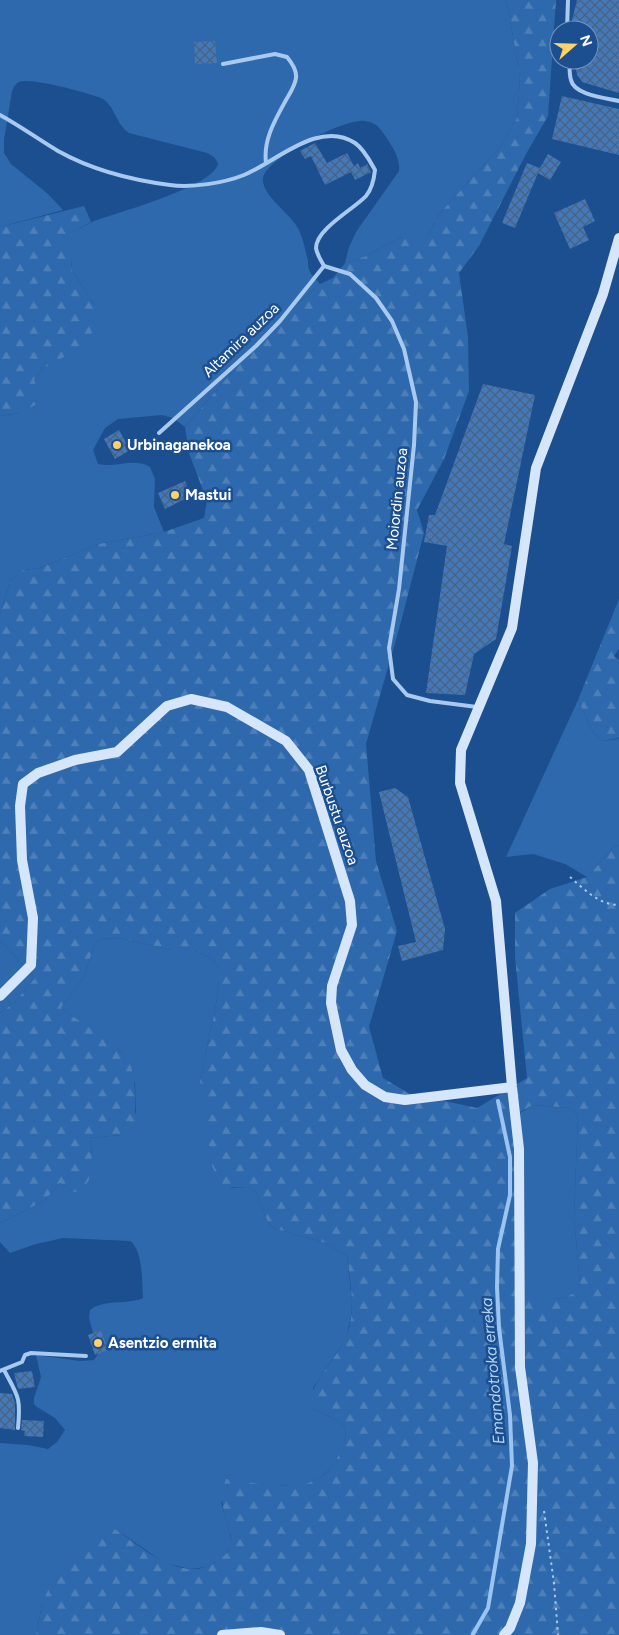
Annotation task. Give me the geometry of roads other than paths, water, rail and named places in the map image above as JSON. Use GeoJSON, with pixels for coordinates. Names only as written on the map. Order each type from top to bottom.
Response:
{"type":"FeatureCollection","features":[{"type":"Feature","properties":{"kind":"street"},"geometry":{"type":"LineString","coordinates":[[504,1635],[510,1628],[520,1603],[531,1544],[533,1463],[520,1367],[520,1149],[512,1087],[496,901],[460,784],[461,750],[512,628],[536,468],[604,294],[619,238]]}},
{"type":"Feature","properties":{"kind":"street","name":"Burbustu auzoa"},"geometry":{"type":"LineString","coordinates":[[0,996],[31,965],[33,918],[22,860],[20,806],[23,784],[38,773],[75,760],[117,752],[167,706],[191,699],[227,707],[286,741],[309,770],[350,901],[352,925],[332,986],[331,1003],[341,1050],[352,1070],[365,1085],[385,1097],[405,1100],[512,1087]]}},
{"type":"Feature","properties":{"kind":"street"},"geometry":{"type":"LineString","coordinates":[[222,1635],[261,1632],[280,1635]]}},
{"type":"Feature","properties":{"kind":"lane"},"geometry":{"type":"LineString","coordinates":[[568,0],[568,20]]}},
{"type":"Feature","properties":{"kind":"lane"},"geometry":{"type":"LineString","coordinates":[[224,64],[275,54],[287,57],[294,68],[296,79],[276,118],[266,144],[266,163]]}},
{"type":"Feature","properties":{"kind":"lane"},"geometry":{"type":"LineString","coordinates":[[570,70],[571,82],[577,90],[619,101]]}},
{"type":"Feature","properties":{"kind":"lane"},"geometry":{"type":"LineString","coordinates":[[0,115],[59,151],[102,171],[171,185],[204,185],[244,175],[309,140],[332,137],[346,138],[356,144],[375,170],[373,183],[367,195],[319,236],[316,246],[324,266]]}},
{"type":"Feature","properties":{"kind":"lane","name":"Altamira auzoa"},"geometry":{"type":"LineString","coordinates":[[159,433],[256,346],[280,321],[324,266]]}},
{"type":"Feature","properties":{"kind":"lane","name":"Moiordin auzoa"},"geometry":{"type":"LineString","coordinates":[[324,266],[350,274],[382,306],[392,321],[404,349],[416,402],[414,445],[399,589],[389,648],[393,679],[407,695],[479,707]]}},
{"type":"Feature","properties":{"kind":"lane"},"geometry":{"type":"LineString","coordinates":[[18,1428],[20,1401],[18,1394],[2,1370],[22,1362],[25,1355],[31,1353],[86,1356]]}},
{"type":"Feature","properties":{"kind":"waterway","name":"Emandotroka erreka"},"geometry":{"type":"LineString","coordinates":[[473,1634],[488,1608],[512,1466],[510,1415],[499,1328],[497,1287],[498,1249],[510,1195],[510,1157],[498,1101]]}},
{"type":"Feature","properties":{"kind":"place","name":"Urbinaganekoa"},"geometry":{"type":"Point","coordinates":[117,445]}},
{"type":"Feature","properties":{"kind":"place","name":"Mastui"},"geometry":{"type":"Point","coordinates":[175,495]}},
{"type":"Feature","properties":{"kind":"place","name":"Asentzio ermita"},"geometry":{"type":"Point","coordinates":[98,1343]}}]}
